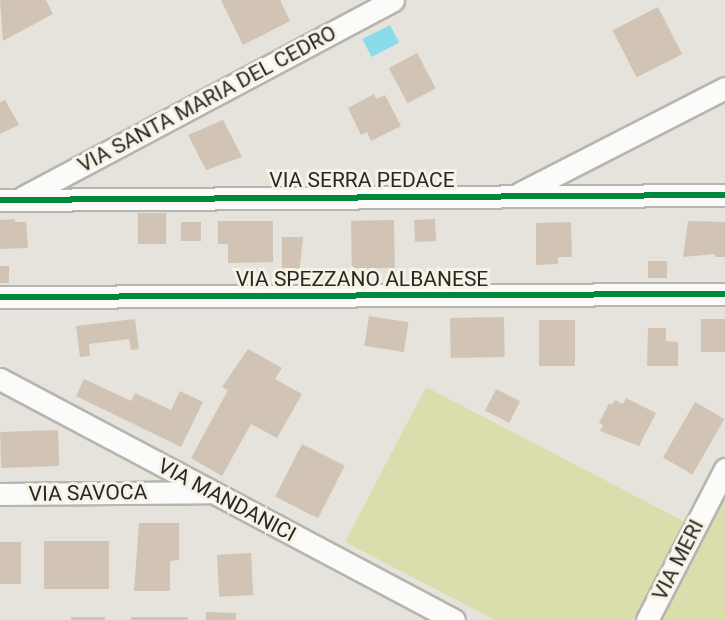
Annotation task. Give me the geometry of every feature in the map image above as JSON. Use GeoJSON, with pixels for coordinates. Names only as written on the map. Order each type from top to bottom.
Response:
{"type":"FeatureCollection","features":[{"type":"Feature","properties":{"kind":"street","name":"VIA SANTA MARIA DEL CEDRO"},"geometry":{"type":"LineString","coordinates":[[10,200],[393,0]]}},
{"type":"Feature","properties":{"kind":"street"},"geometry":{"type":"LineString","coordinates":[[516,195],[725,88]]}},
{"type":"Feature","properties":{"kind":"street","name":"VIA SERRA PEDACE"},"geometry":{"type":"LineString","coordinates":[[10,200],[725,195]]}},
{"type":"Feature","properties":{"kind":"street","name":"VIA SPEZZANO ALBANESE"},"geometry":{"type":"LineString","coordinates":[[0,297],[725,294]]}},
{"type":"Feature","properties":{"kind":"street","name":"VIA MANDANICI"},"geometry":{"type":"LineString","coordinates":[[0,379],[454,620]]}},
{"type":"Feature","properties":{"kind":"street","name":"VIA MERI"},"geometry":{"type":"LineString","coordinates":[[647,620],[725,469]]}},
{"type":"Feature","properties":{"kind":"street","name":"VIA SAVOCA"},"geometry":{"type":"LineString","coordinates":[[0,494],[212,492]]}},
{"type":"Feature","properties":{"kind":"green space"},"geometry":{"type":"Polygon","coordinates":[[[426,387],[685,522],[633,620],[495,620],[345,542],[426,387]]]}},
{"type":"Feature","properties":{"kind":"green space"},"geometry":{"type":"Polygon","coordinates":[[[725,498],[725,620],[661,620],[725,498]]]}},
{"type":"Feature","properties":{"kind":"water"},"geometry":{"type":"Polygon","coordinates":[[[390,25],[399,43],[371,57],[362,39],[390,25]]]}},
{"type":"Feature","properties":{"kind":"building"},"geometry":{"type":"Polygon","coordinates":[[[0,0],[46,0],[53,14],[3,41],[0,0]]]}},
{"type":"Feature","properties":{"kind":"building"},"geometry":{"type":"Polygon","coordinates":[[[221,0],[280,0],[290,21],[243,45],[221,0]]]}},
{"type":"Feature","properties":{"kind":"building"},"geometry":{"type":"Polygon","coordinates":[[[658,7],[682,54],[637,77],[613,30],[658,7]]]}},
{"type":"Feature","properties":{"kind":"building"},"geometry":{"type":"Polygon","coordinates":[[[417,53],[436,88],[408,103],[389,68],[417,53]]]}},
{"type":"Feature","properties":{"kind":"building"},"geometry":{"type":"Polygon","coordinates":[[[374,94],[376,99],[385,95],[401,126],[371,141],[367,132],[361,135],[348,108],[374,94]]]}},
{"type":"Feature","properties":{"kind":"building"},"geometry":{"type":"Polygon","coordinates":[[[5,100],[19,125],[0,134],[0,102],[5,100]]]}},
{"type":"Feature","properties":{"kind":"building"},"geometry":{"type":"Polygon","coordinates":[[[223,120],[242,157],[206,170],[188,135],[223,120]]]}},
{"type":"Feature","properties":{"kind":"building"},"geometry":{"type":"Polygon","coordinates":[[[138,213],[166,213],[166,244],[138,244],[138,213]]]}},
{"type":"Feature","properties":{"kind":"building"},"geometry":{"type":"Polygon","coordinates":[[[15,219],[15,222],[26,222],[28,248],[0,249],[0,220],[15,219]]]}},
{"type":"Feature","properties":{"kind":"building"},"geometry":{"type":"Polygon","coordinates":[[[435,219],[436,241],[415,242],[414,220],[435,219]]]}},
{"type":"Feature","properties":{"kind":"building"},"geometry":{"type":"Polygon","coordinates":[[[394,220],[395,268],[352,269],[351,221],[394,220]]]}},
{"type":"Feature","properties":{"kind":"building"},"geometry":{"type":"Polygon","coordinates":[[[218,221],[273,221],[273,262],[228,263],[228,244],[218,244],[218,221]]]}},
{"type":"Feature","properties":{"kind":"building"},"geometry":{"type":"Polygon","coordinates":[[[688,221],[725,222],[725,257],[715,257],[715,254],[683,257],[688,221]]]}},
{"type":"Feature","properties":{"kind":"building"},"geometry":{"type":"Polygon","coordinates":[[[181,222],[201,222],[201,241],[181,241],[181,222]]]}},
{"type":"Feature","properties":{"kind":"building"},"geometry":{"type":"Polygon","coordinates":[[[571,222],[572,257],[558,257],[558,264],[536,265],[536,223],[571,222]]]}},
{"type":"Feature","properties":{"kind":"building"},"geometry":{"type":"Polygon","coordinates":[[[282,237],[303,237],[299,275],[282,276],[282,237]]]}},
{"type":"Feature","properties":{"kind":"building"},"geometry":{"type":"Polygon","coordinates":[[[648,261],[667,261],[667,278],[648,278],[648,261]]]}},
{"type":"Feature","properties":{"kind":"building"},"geometry":{"type":"Polygon","coordinates":[[[0,266],[9,266],[9,283],[0,283],[0,266]]]}},
{"type":"Feature","properties":{"kind":"building"},"geometry":{"type":"Polygon","coordinates":[[[369,316],[409,322],[404,352],[364,346],[369,316]]]}},
{"type":"Feature","properties":{"kind":"building"},"geometry":{"type":"Polygon","coordinates":[[[504,317],[505,357],[451,358],[450,318],[504,317]]]}},
{"type":"Feature","properties":{"kind":"building"},"geometry":{"type":"Polygon","coordinates":[[[135,319],[139,349],[131,350],[129,339],[89,344],[90,356],[80,357],[76,326],[135,319]]]}},
{"type":"Feature","properties":{"kind":"building"},"geometry":{"type":"Polygon","coordinates":[[[701,319],[725,319],[725,352],[701,352],[701,319]]]}},
{"type":"Feature","properties":{"kind":"building"},"geometry":{"type":"Polygon","coordinates":[[[539,320],[575,320],[575,366],[539,366],[539,320]]]}},
{"type":"Feature","properties":{"kind":"building"},"geometry":{"type":"Polygon","coordinates":[[[648,328],[666,328],[666,341],[678,342],[678,366],[647,366],[648,328]]]}},
{"type":"Feature","properties":{"kind":"building"},"geometry":{"type":"Polygon","coordinates":[[[248,349],[282,368],[275,379],[302,394],[277,438],[251,424],[222,476],[191,458],[228,390],[222,387],[248,349]]]}},
{"type":"Feature","properties":{"kind":"building"},"geometry":{"type":"Polygon","coordinates":[[[84,379],[131,401],[135,393],[171,410],[180,391],[203,402],[181,447],[76,396],[84,379]]]}},
{"type":"Feature","properties":{"kind":"building"},"geometry":{"type":"Polygon","coordinates":[[[496,389],[520,401],[509,423],[485,410],[496,389]]]}},
{"type":"Feature","properties":{"kind":"building"},"geometry":{"type":"Polygon","coordinates":[[[626,398],[656,413],[639,446],[600,431],[603,425],[599,423],[609,403],[612,405],[615,400],[623,404],[626,398]]]}},
{"type":"Feature","properties":{"kind":"building"},"geometry":{"type":"Polygon","coordinates":[[[695,402],[724,419],[692,474],[663,457],[695,402]]]}},
{"type":"Feature","properties":{"kind":"building"},"geometry":{"type":"Polygon","coordinates":[[[58,430],[59,466],[1,468],[0,432],[58,430]]]}},
{"type":"Feature","properties":{"kind":"building"},"geometry":{"type":"Polygon","coordinates":[[[302,444],[345,466],[318,518],[275,497],[302,444]]]}},
{"type":"Feature","properties":{"kind":"building"},"geometry":{"type":"Polygon","coordinates":[[[139,523],[179,523],[179,560],[170,561],[170,591],[134,591],[139,523]]]}},
{"type":"Feature","properties":{"kind":"building"},"geometry":{"type":"Polygon","coordinates":[[[44,541],[109,541],[109,589],[44,589],[44,541]]]}},
{"type":"Feature","properties":{"kind":"building"},"geometry":{"type":"Polygon","coordinates":[[[0,542],[21,542],[21,584],[0,584],[0,542]]]}},
{"type":"Feature","properties":{"kind":"building"},"geometry":{"type":"Polygon","coordinates":[[[251,553],[253,595],[219,597],[217,555],[251,553]]]}},
{"type":"Feature","properties":{"kind":"building"},"geometry":{"type":"Polygon","coordinates":[[[206,612],[236,613],[236,620],[206,620],[206,612]]]}},
{"type":"Feature","properties":{"kind":"building"},"geometry":{"type":"Polygon","coordinates":[[[71,617],[105,617],[105,620],[71,620],[71,617]]]}},
{"type":"Feature","properties":{"kind":"building"},"geometry":{"type":"Polygon","coordinates":[[[131,617],[188,617],[188,620],[131,620],[131,617]]]}},
{"type":"Feature","properties":{"kind":"cycle path"},"geometry":{"type":"LineString","coordinates":[[0,200],[725,195]]}},
{"type":"Feature","properties":{"kind":"cycle path"},"geometry":{"type":"LineString","coordinates":[[0,297],[725,294]]}}]}
